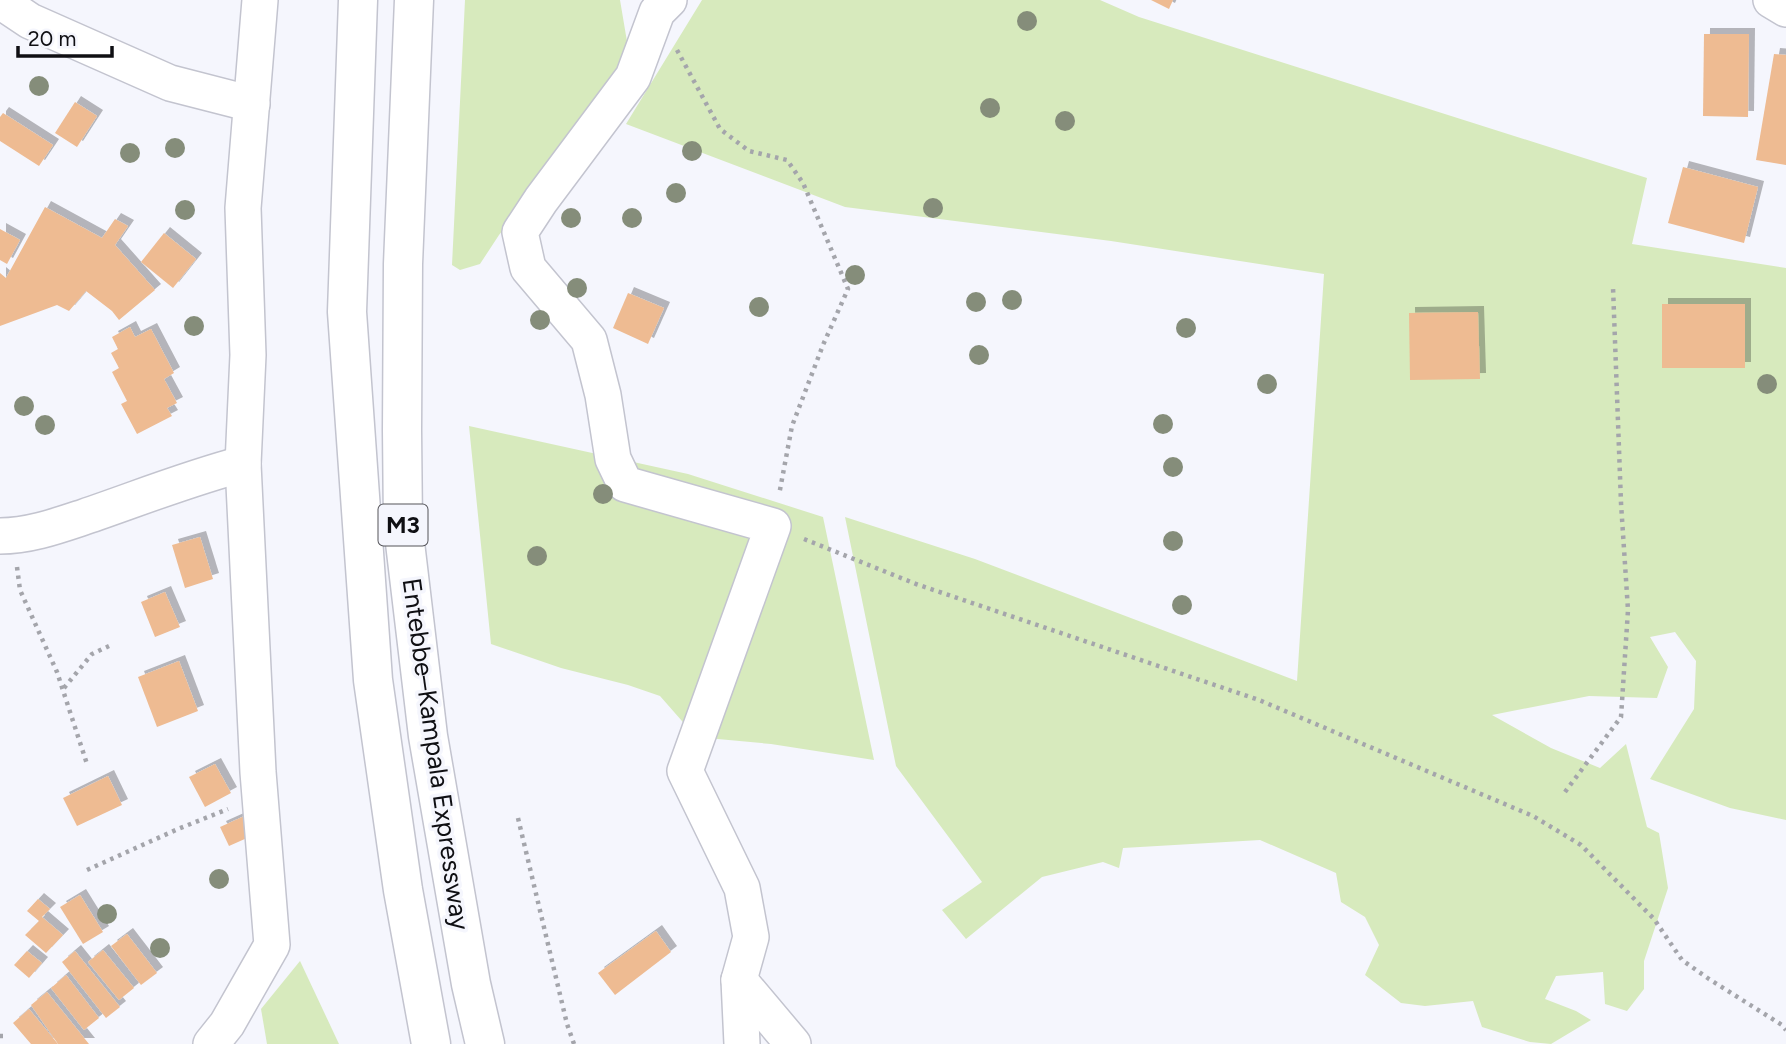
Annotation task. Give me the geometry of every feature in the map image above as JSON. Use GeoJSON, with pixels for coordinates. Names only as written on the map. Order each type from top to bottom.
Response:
{"type":"FeatureCollection","features":[{"type":"Feature","properties":{"kind":"highway","name":"Entebbe–Kampala Expressway"},"geometry":{"type":"LineString","coordinates":[[358,0],[347,312],[373,680],[403,890],[431,1044]]}},
{"type":"Feature","properties":{"kind":"highway","name":"Entebbe–Kampala Expressway"},"geometry":{"type":"LineString","coordinates":[[414,0],[403,264],[403,526],[428,736],[471,984],[485,1044]]}},
{"type":"Feature","properties":{"kind":"street"},"geometry":{"type":"LineString","coordinates":[[225,1037],[272,944],[260,796],[243,464],[248,355],[243,208],[260,0]]}},
{"type":"Feature","properties":{"kind":"street"},"geometry":{"type":"LineString","coordinates":[[1771,0],[1786,9]]}},
{"type":"Feature","properties":{"kind":"street"},"geometry":{"type":"LineString","coordinates":[[0,1],[30,21],[170,83],[252,104]]}},
{"type":"Feature","properties":{"kind":"street"},"geometry":{"type":"LineString","coordinates":[[660,4],[633,76],[520,232],[528,268],[589,340],[603,395],[612,458],[625,484],[774,526],[685,771],[742,888],[751,937],[739,980],[742,1044]]}},
{"type":"Feature","properties":{"kind":"street"},"geometry":{"type":"LineString","coordinates":[[6,536],[43,530],[206,473],[243,464]]}},
{"type":"Feature","properties":{"kind":"street"},"geometry":{"type":"LineString","coordinates":[[739,980],[793,1044]]}},
{"type":"Feature","properties":{"kind":"path"},"geometry":{"type":"LineString","coordinates":[[660,4],[720,129],[749,151],[787,160],[803,183],[848,289],[792,426],[774,526],[916,584],[1259,700],[1533,816],[1581,845],[1654,919],[1682,960],[1786,1030]]}},
{"type":"Feature","properties":{"kind":"path"},"geometry":{"type":"LineString","coordinates":[[1565,792],[1620,717],[1628,610],[1620,503],[1613,287]]}},
{"type":"Feature","properties":{"kind":"path"},"geometry":{"type":"LineString","coordinates":[[6,536],[20,590],[57,672],[88,764]]}},
{"type":"Feature","properties":{"kind":"path"},"geometry":{"type":"LineString","coordinates":[[63,689],[92,654],[109,646]]}},
{"type":"Feature","properties":{"kind":"path"},"geometry":{"type":"LineString","coordinates":[[88,870],[260,796]]}},
{"type":"Feature","properties":{"kind":"path"},"geometry":{"type":"LineString","coordinates":[[518,818],[574,1044]]}},
{"type":"Feature","properties":{"kind":"green space"},"geometry":{"type":"Polygon","coordinates":[[[465,0],[620,0],[633,77],[555,162],[480,264],[460,270],[452,265],[465,0]]]}},
{"type":"Feature","properties":{"kind":"green space"},"geometry":{"type":"Polygon","coordinates":[[[702,0],[1100,0],[1139,17],[1647,178],[1632,244],[1786,268],[1786,820],[1730,808],[1650,779],[1694,709],[1696,661],[1675,632],[1650,637],[1668,667],[1657,698],[1589,696],[1492,715],[1551,748],[1600,768],[1626,744],[1647,827],[1659,833],[1668,888],[1644,961],[1644,989],[1627,1011],[1605,1004],[1603,972],[1556,976],[1545,999],[1591,1020],[1551,1044],[1530,1042],[1482,1027],[1473,1001],[1425,1006],[1401,1003],[1365,975],[1379,945],[1365,917],[1341,902],[1336,873],[1260,840],[1123,848],[1119,868],[1103,862],[1042,877],[966,939],[942,910],[982,882],[896,766],[845,517],[975,559],[1297,681],[1324,274],[1111,241],[845,207],[626,124],[702,0]]]}},
{"type":"Feature","properties":{"kind":"green space"},"geometry":{"type":"Polygon","coordinates":[[[469,426],[688,474],[823,517],[874,760],[771,744],[696,737],[660,696],[561,668],[491,644],[469,426]]]}},
{"type":"Feature","properties":{"kind":"green space"},"geometry":{"type":"Polygon","coordinates":[[[300,961],[339,1044],[267,1044],[261,1009],[300,961]]]}},
{"type":"Feature","properties":{"kind":"building"},"geometry":{"type":"Polygon","coordinates":[[[1151,0],[1173,0],[1169,9],[1151,0]]]}},
{"type":"Feature","properties":{"kind":"building"},"geometry":{"type":"Polygon","coordinates":[[[1704,34],[1749,34],[1748,117],[1703,116],[1704,34]]]}},
{"type":"Feature","properties":{"kind":"building"},"geometry":{"type":"Polygon","coordinates":[[[1774,54],[1786,55],[1786,165],[1756,160],[1774,54]]]}},
{"type":"Feature","properties":{"kind":"building"},"geometry":{"type":"Polygon","coordinates":[[[75,102],[97,116],[77,147],[55,133],[75,102]]]}},
{"type":"Feature","properties":{"kind":"building"},"geometry":{"type":"Polygon","coordinates":[[[3,113],[53,145],[39,166],[0,141],[0,117],[3,113]]]}},
{"type":"Feature","properties":{"kind":"building"},"geometry":{"type":"Polygon","coordinates":[[[1683,167],[1758,187],[1744,243],[1668,223],[1683,167]]]}},
{"type":"Feature","properties":{"kind":"building"},"geometry":{"type":"Polygon","coordinates":[[[45,207],[102,238],[115,219],[128,226],[115,245],[155,290],[119,320],[112,311],[86,291],[69,311],[57,305],[0,326],[0,273],[6,278],[45,207]]]}},
{"type":"Feature","properties":{"kind":"building"},"geometry":{"type":"Polygon","coordinates":[[[0,229],[20,240],[7,264],[0,260],[0,229]]]}},
{"type":"Feature","properties":{"kind":"building"},"geometry":{"type":"Polygon","coordinates":[[[164,233],[196,259],[173,288],[141,262],[164,233]]]}},
{"type":"Feature","properties":{"kind":"building"},"geometry":{"type":"Polygon","coordinates":[[[628,293],[664,308],[648,344],[613,328],[628,293]]]}},
{"type":"Feature","properties":{"kind":"building"},"geometry":{"type":"Polygon","coordinates":[[[1662,304],[1745,304],[1745,368],[1662,368],[1662,304]]]}},
{"type":"Feature","properties":{"kind":"building"},"geometry":{"type":"Polygon","coordinates":[[[1478,312],[1480,379],[1410,380],[1409,313],[1478,312]]]}},
{"type":"Feature","properties":{"kind":"building"},"geometry":{"type":"Polygon","coordinates":[[[130,327],[135,337],[151,329],[174,373],[164,379],[177,403],[167,408],[172,416],[137,434],[121,404],[127,401],[112,372],[119,368],[111,353],[118,349],[112,337],[130,327]]]}},
{"type":"Feature","properties":{"kind":"building"},"geometry":{"type":"Polygon","coordinates":[[[200,537],[213,579],[185,588],[172,545],[200,537]]]}},
{"type":"Feature","properties":{"kind":"building"},"geometry":{"type":"Polygon","coordinates":[[[165,592],[180,627],[155,637],[141,602],[165,592]]]}},
{"type":"Feature","properties":{"kind":"building"},"geometry":{"type":"Polygon","coordinates":[[[179,661],[198,711],[157,727],[138,677],[179,661]]]}},
{"type":"Feature","properties":{"kind":"building"},"geometry":{"type":"Polygon","coordinates":[[[215,764],[231,793],[205,807],[189,777],[215,764]]]}},
{"type":"Feature","properties":{"kind":"building"},"geometry":{"type":"Polygon","coordinates":[[[108,776],[122,805],[77,826],[63,798],[108,776]]]}},
{"type":"Feature","properties":{"kind":"building"},"geometry":{"type":"Polygon","coordinates":[[[249,814],[258,833],[229,846],[220,827],[249,814]]]}},
{"type":"Feature","properties":{"kind":"building"},"geometry":{"type":"Polygon","coordinates":[[[80,895],[103,932],[83,944],[60,907],[80,895]]]}},
{"type":"Feature","properties":{"kind":"building"},"geometry":{"type":"Polygon","coordinates":[[[38,899],[50,909],[42,917],[63,935],[46,953],[25,935],[39,921],[27,911],[38,899]]]}},
{"type":"Feature","properties":{"kind":"building"},"geometry":{"type":"Polygon","coordinates":[[[656,931],[671,952],[615,995],[598,973],[656,931]]]}},
{"type":"Feature","properties":{"kind":"building"},"geometry":{"type":"Polygon","coordinates":[[[127,934],[157,973],[141,985],[111,946],[127,934]]]}},
{"type":"Feature","properties":{"kind":"building"},"geometry":{"type":"Polygon","coordinates":[[[103,950],[134,988],[119,1000],[88,962],[103,950]]]}},
{"type":"Feature","properties":{"kind":"building"},"geometry":{"type":"Polygon","coordinates":[[[27,951],[42,963],[29,978],[14,965],[27,951]]]}},
{"type":"Feature","properties":{"kind":"building"},"geometry":{"type":"Polygon","coordinates":[[[75,951],[120,1007],[106,1018],[62,962],[75,951]]]}},
{"type":"Feature","properties":{"kind":"building"},"geometry":{"type":"Polygon","coordinates":[[[66,975],[99,1018],[84,1030],[51,988],[66,975]]]}},
{"type":"Feature","properties":{"kind":"building"},"geometry":{"type":"Polygon","coordinates":[[[47,992],[89,1044],[58,1044],[31,1005],[47,992]]]}},
{"type":"Feature","properties":{"kind":"building"},"geometry":{"type":"Polygon","coordinates":[[[29,1009],[58,1044],[31,1044],[13,1023],[29,1009]]]}}]}
